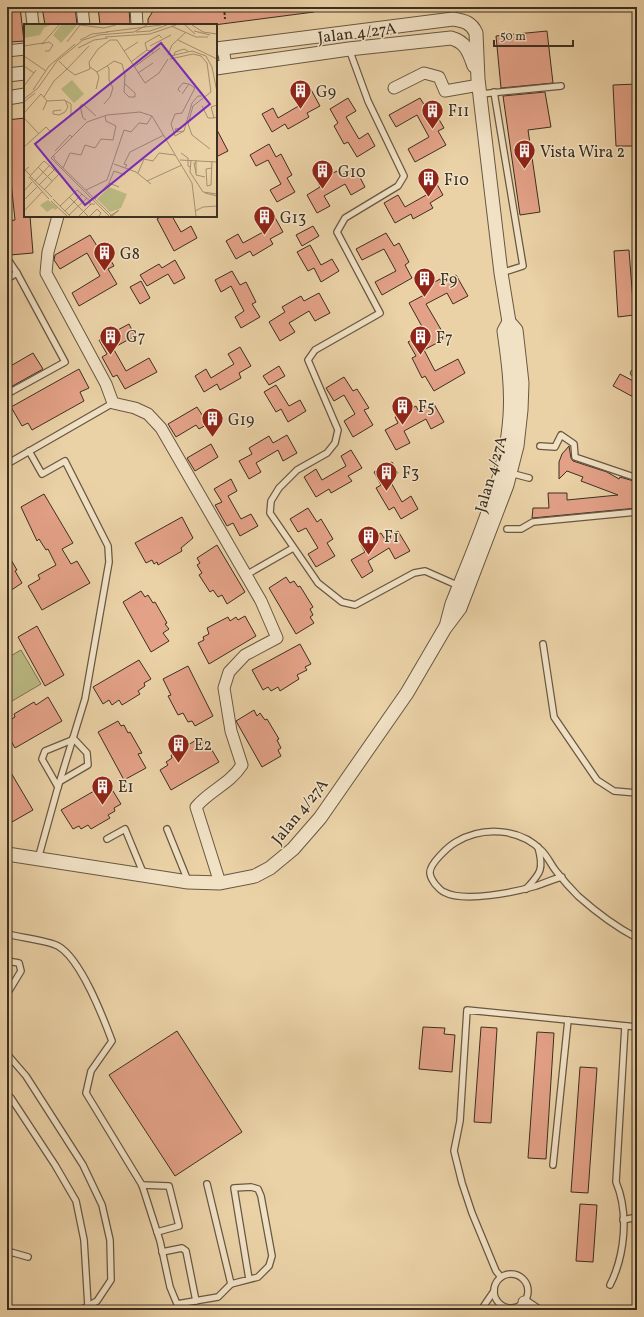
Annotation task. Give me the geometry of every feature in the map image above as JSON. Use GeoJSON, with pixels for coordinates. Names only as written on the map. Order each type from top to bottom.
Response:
{"type":"FeatureCollection","features":[{"type":"Feature","properties":{"kind":"street"},"geometry":{"type":"LineString","coordinates":[[31,7],[33,24]]}},
{"type":"Feature","properties":{"kind":"street"},"geometry":{"type":"LineString","coordinates":[[82,7],[84,24]]}},
{"type":"Feature","properties":{"kind":"street"},"geometry":{"type":"LineString","coordinates":[[136,7],[137,24]]}},
{"type":"Feature","properties":{"kind":"street","name":"Jalan 4/27A"},"geometry":{"type":"LineString","coordinates":[[7,854],[188,882],[220,884],[255,876],[283,859],[299,842],[328,805],[407,693],[445,628],[460,608],[470,586],[506,471],[510,415],[510,384],[504,331],[509,322],[501,273],[480,86],[476,33],[473,26],[465,21],[453,19],[220,48]]}},
{"type":"Feature","properties":{"kind":"street","name":"Jalan 4/27A"},"geometry":{"type":"LineString","coordinates":[[221,67],[349,49],[451,38],[461,42],[466,47],[480,86]]}},
{"type":"Feature","properties":{"kind":"street"},"geometry":{"type":"LineString","coordinates":[[220,48],[221,67]]}},
{"type":"Feature","properties":{"kind":"street"},"geometry":{"type":"LineString","coordinates":[[7,51],[24,49]]}},
{"type":"Feature","properties":{"kind":"street"},"geometry":{"type":"LineString","coordinates":[[394,88],[424,73],[439,77],[445,91],[480,86]]}},
{"type":"Feature","properties":{"kind":"street"},"geometry":{"type":"LineString","coordinates":[[7,98],[24,95]]}},
{"type":"Feature","properties":{"kind":"street"},"geometry":{"type":"LineString","coordinates":[[58,217],[48,252],[46,273],[106,384],[113,403],[135,408],[148,414],[161,428],[261,601],[277,638],[245,655],[229,672],[224,688],[226,706],[242,765],[235,776],[222,787],[205,796],[196,807],[220,884]]}},
{"type":"Feature","properties":{"kind":"street","name":"Jalan 4/27A"},"geometry":{"type":"LineString","coordinates":[[445,628],[492,498],[506,471]]}},
{"type":"Feature","properties":{"kind":"street"},"geometry":{"type":"LineString","coordinates":[[524,1302],[536,1310]]}},
{"type":"Feature","properties":{"kind":"lane"},"geometry":{"type":"LineString","coordinates":[[349,49],[368,101],[404,176],[398,186],[345,218],[337,232],[380,313],[315,350],[308,360],[338,430],[335,443],[328,453],[297,470],[279,488],[271,501],[270,513],[318,583],[342,602],[354,605],[414,573],[425,572],[459,586]]}},
{"type":"Feature","properties":{"kind":"lane"},"geometry":{"type":"LineString","coordinates":[[480,86],[494,92],[561,86]]}},
{"type":"Feature","properties":{"kind":"lane"},"geometry":{"type":"LineString","coordinates":[[494,92],[523,266],[501,273]]}},
{"type":"Feature","properties":{"kind":"lane"},"geometry":{"type":"LineString","coordinates":[[7,258],[17,273],[65,362],[7,394]]}},
{"type":"Feature","properties":{"kind":"lane"},"geometry":{"type":"LineString","coordinates":[[7,279],[17,273]]}},
{"type":"Feature","properties":{"kind":"lane"},"geometry":{"type":"LineString","coordinates":[[7,464],[113,403]]}},
{"type":"Feature","properties":{"kind":"lane"},"geometry":{"type":"LineString","coordinates":[[540,446],[555,447],[561,435],[574,444],[575,457],[637,478]]}},
{"type":"Feature","properties":{"kind":"lane"},"geometry":{"type":"LineString","coordinates":[[30,451],[42,474],[65,461],[108,546],[109,562],[85,699],[58,785],[38,859]]}},
{"type":"Feature","properties":{"kind":"lane"},"geometry":{"type":"LineString","coordinates":[[506,471],[529,478]]}},
{"type":"Feature","properties":{"kind":"lane"},"geometry":{"type":"LineString","coordinates":[[507,529],[521,529],[533,522],[637,512]]}},
{"type":"Feature","properties":{"kind":"lane"},"geometry":{"type":"LineString","coordinates":[[246,575],[294,548]]}},
{"type":"Feature","properties":{"kind":"lane"},"geometry":{"type":"LineString","coordinates":[[543,644],[554,717],[597,780],[614,791],[637,793]]}},
{"type":"Feature","properties":{"kind":"lane"},"geometry":{"type":"LineString","coordinates":[[58,785],[88,765],[87,753],[73,739]]}},
{"type":"Feature","properties":{"kind":"lane"},"geometry":{"type":"LineString","coordinates":[[58,785],[42,759],[42,755],[45,752],[73,739]]}},
{"type":"Feature","properties":{"kind":"lane"},"geometry":{"type":"LineString","coordinates":[[107,839],[124,829],[144,875]]}},
{"type":"Feature","properties":{"kind":"lane"},"geometry":{"type":"LineString","coordinates":[[167,829],[188,882]]}},
{"type":"Feature","properties":{"kind":"lane"},"geometry":{"type":"LineString","coordinates":[[562,878],[526,889],[493,895],[458,896],[444,892],[433,880],[430,873],[432,864],[454,843],[464,838],[485,832],[515,834],[538,847],[578,896],[620,930],[637,938]]}},
{"type":"Feature","properties":{"kind":"lane"},"geometry":{"type":"LineString","coordinates":[[526,889],[540,874],[541,866],[538,847]]}},
{"type":"Feature","properties":{"kind":"lane"},"geometry":{"type":"LineString","coordinates":[[7,934],[58,946],[76,962],[103,1018],[112,1042],[91,1071],[86,1093],[142,1185],[157,1232],[170,1286],[177,1304],[218,1296],[231,1284],[258,1277],[269,1266],[272,1256],[261,1196],[258,1189],[252,1187],[234,1188],[249,1279]]}},
{"type":"Feature","properties":{"kind":"lane"},"geometry":{"type":"LineString","coordinates":[[7,961],[19,963],[21,971],[7,994]]}},
{"type":"Feature","properties":{"kind":"lane"},"geometry":{"type":"LineString","coordinates":[[501,1277],[496,1271],[472,1213],[462,1183],[454,1151],[460,1121],[467,1010],[637,1027]]}},
{"type":"Feature","properties":{"kind":"lane"},"geometry":{"type":"LineString","coordinates":[[553,1165],[568,1020]]}},
{"type":"Feature","properties":{"kind":"lane"},"geometry":{"type":"LineString","coordinates":[[610,1285],[623,1245],[622,1196],[616,1182],[625,1026]]}},
{"type":"Feature","properties":{"kind":"lane"},"geometry":{"type":"LineString","coordinates":[[7,1054],[26,1076],[83,1165],[102,1205],[110,1240],[111,1280],[97,1301],[80,1310]]}},
{"type":"Feature","properties":{"kind":"lane"},"geometry":{"type":"LineString","coordinates":[[7,1094],[55,1165],[76,1201],[84,1240],[88,1306]]}},
{"type":"Feature","properties":{"kind":"lane"},"geometry":{"type":"LineString","coordinates":[[207,1184],[231,1284]]}},
{"type":"Feature","properties":{"kind":"lane"},"geometry":{"type":"LineString","coordinates":[[142,1185],[169,1186],[180,1226],[157,1232]]}},
{"type":"Feature","properties":{"kind":"lane"},"geometry":{"type":"LineString","coordinates":[[623,1220],[637,1217]]}},
{"type":"Feature","properties":{"kind":"lane"},"geometry":{"type":"LineString","coordinates":[[162,1252],[182,1248],[186,1251],[196,1300]]}},
{"type":"Feature","properties":{"kind":"lane"},"geometry":{"type":"LineString","coordinates":[[7,1251],[28,1257]]}},
{"type":"Feature","properties":{"kind":"lane"},"geometry":{"type":"LineString","coordinates":[[481,1310],[494,1291],[495,1286],[501,1277],[518,1274],[526,1282],[529,1292],[524,1302],[514,1308],[508,1309],[498,1302],[494,1291]]}},
{"type":"Feature","properties":{"kind":"path"},"geometry":{"type":"LineString","coordinates":[[224,7],[225,19]]}},
{"type":"Feature","properties":{"kind":"shaded area"},"geometry":{"type":"Polygon","coordinates":[[[21,650],[41,684],[7,704],[7,658],[21,650]]]}},
{"type":"Feature","properties":{"kind":"building"},"geometry":{"type":"Polygon","coordinates":[[[7,7],[20,7],[24,41],[10,42],[7,7]]]}},
{"type":"Feature","properties":{"kind":"building"},"geometry":{"type":"Polygon","coordinates":[[[42,7],[75,7],[77,24],[45,24],[42,7]]]}},
{"type":"Feature","properties":{"kind":"building"},"geometry":{"type":"Polygon","coordinates":[[[98,7],[129,7],[130,24],[100,24],[98,7]]]}},
{"type":"Feature","properties":{"kind":"building"},"geometry":{"type":"Polygon","coordinates":[[[189,7],[314,7],[314,12],[217,25],[148,24],[148,19],[153,11],[189,7]]]}},
{"type":"Feature","properties":{"kind":"building"},"geometry":{"type":"Polygon","coordinates":[[[547,31],[553,83],[501,88],[496,36],[547,31]]]}},
{"type":"Feature","properties":{"kind":"building"},"geometry":{"type":"Polygon","coordinates":[[[637,84],[637,146],[616,146],[613,85],[637,84]]]}},
{"type":"Feature","properties":{"kind":"building","name":"G9"},"geometry":{"type":"Polygon","coordinates":[[[309,86],[320,106],[307,113],[309,117],[288,129],[285,124],[272,132],[262,114],[273,108],[278,118],[302,104],[296,94],[309,86]]]}},
{"type":"Feature","properties":{"kind":"building","name":"Vista Wira 2"},"geometry":{"type":"Polygon","coordinates":[[[545,92],[551,127],[528,130],[540,212],[520,215],[503,96],[545,92]]]}},
{"type":"Feature","properties":{"kind":"building"},"geometry":{"type":"Polygon","coordinates":[[[348,98],[356,111],[346,117],[359,139],[368,133],[375,146],[357,157],[348,142],[344,144],[334,126],[338,123],[330,109],[348,98]]]}},
{"type":"Feature","properties":{"kind":"building","name":"F11"},"geometry":{"type":"Polygon","coordinates":[[[420,98],[428,111],[433,109],[444,128],[438,131],[446,145],[415,162],[408,149],[429,137],[417,115],[396,127],[389,115],[420,98]]]}},
{"type":"Feature","properties":{"kind":"building"},"geometry":{"type":"Polygon","coordinates":[[[24,118],[24,217],[30,217],[33,253],[10,255],[7,221],[15,220],[7,144],[7,120],[24,118]]]}},
{"type":"Feature","properties":{"kind":"building"},"geometry":{"type":"Polygon","coordinates":[[[217,130],[228,151],[217,156],[217,130]]]}},
{"type":"Feature","properties":{"kind":"building"},"geometry":{"type":"Polygon","coordinates":[[[269,144],[276,157],[281,154],[292,175],[287,178],[295,192],[277,202],[270,190],[281,184],[268,160],[256,166],[250,155],[269,144]]]}},
{"type":"Feature","properties":{"kind":"building","name":"G10"},"geometry":{"type":"Polygon","coordinates":[[[355,168],[365,187],[351,195],[345,184],[324,196],[330,206],[317,213],[307,195],[320,187],[317,181],[337,171],[340,176],[355,168]]]}},
{"type":"Feature","properties":{"kind":"building","name":"F10"},"geometry":{"type":"Polygon","coordinates":[[[433,177],[443,195],[430,203],[433,208],[413,219],[411,214],[395,223],[384,203],[398,195],[405,207],[428,194],[422,184],[433,177]]]}},
{"type":"Feature","properties":{"kind":"building","name":"G13"},"geometry":{"type":"Polygon","coordinates":[[[273,214],[283,232],[270,239],[273,244],[253,256],[250,251],[236,259],[226,241],[238,234],[243,243],[265,231],[260,221],[273,214]]]}},
{"type":"Feature","properties":{"kind":"building"},"geometry":{"type":"Polygon","coordinates":[[[160,217],[173,217],[181,232],[191,226],[197,238],[174,251],[157,219],[160,217]]]}},
{"type":"Feature","properties":{"kind":"building"},"geometry":{"type":"Polygon","coordinates":[[[313,226],[319,236],[302,246],[296,235],[313,226]]]}},
{"type":"Feature","properties":{"kind":"building"},"geometry":{"type":"Polygon","coordinates":[[[386,233],[394,246],[399,243],[409,262],[405,265],[412,278],[382,295],[375,282],[396,271],[384,249],[362,260],[356,249],[386,233]]]}},
{"type":"Feature","properties":{"kind":"building","name":"G8"},"geometry":{"type":"Polygon","coordinates":[[[90,235],[99,249],[103,247],[114,266],[108,269],[117,284],[79,306],[72,293],[100,276],[87,253],[60,269],[54,260],[55,255],[90,235]]]}},
{"type":"Feature","properties":{"kind":"building"},"geometry":{"type":"Polygon","coordinates":[[[310,245],[321,265],[332,259],[339,271],[321,282],[314,268],[308,271],[297,252],[310,245]]]}},
{"type":"Feature","properties":{"kind":"building"},"geometry":{"type":"Polygon","coordinates":[[[629,250],[634,315],[618,317],[614,251],[629,250]]]}},
{"type":"Feature","properties":{"kind":"building"},"geometry":{"type":"Polygon","coordinates":[[[175,260],[185,278],[174,284],[168,274],[147,286],[140,275],[159,264],[162,268],[175,260]]]}},
{"type":"Feature","properties":{"kind":"building"},"geometry":{"type":"Polygon","coordinates":[[[232,271],[240,285],[246,282],[256,302],[252,304],[260,317],[241,328],[235,317],[244,311],[231,286],[221,292],[215,280],[232,271]]]}},
{"type":"Feature","properties":{"kind":"building"},"geometry":{"type":"Polygon","coordinates":[[[456,275],[468,296],[453,304],[447,293],[426,304],[446,338],[424,350],[435,371],[458,359],[465,373],[434,391],[425,376],[422,378],[412,358],[416,356],[408,342],[425,332],[409,303],[424,295],[421,290],[440,279],[442,283],[456,275]]]}},
{"type":"Feature","properties":{"kind":"building"},"geometry":{"type":"Polygon","coordinates":[[[141,281],[150,298],[140,304],[130,287],[141,281]]]}},
{"type":"Feature","properties":{"kind":"building"},"geometry":{"type":"Polygon","coordinates":[[[319,293],[330,313],[315,321],[309,311],[289,323],[295,332],[280,341],[269,322],[285,312],[282,307],[301,296],[304,301],[319,293]]]}},
{"type":"Feature","properties":{"kind":"building","name":"G7"},"geometry":{"type":"Polygon","coordinates":[[[129,324],[135,336],[113,348],[126,371],[149,358],[157,372],[125,389],[117,375],[113,377],[102,357],[107,354],[99,340],[129,324]]]}},
{"type":"Feature","properties":{"kind":"building"},"geometry":{"type":"Polygon","coordinates":[[[240,347],[251,366],[239,373],[241,378],[220,390],[217,384],[204,392],[195,376],[206,369],[211,378],[234,364],[228,354],[240,347]]]}},
{"type":"Feature","properties":{"kind":"building"},"geometry":{"type":"Polygon","coordinates":[[[33,353],[43,369],[7,389],[7,368],[33,353]]]}},
{"type":"Feature","properties":{"kind":"building"},"geometry":{"type":"Polygon","coordinates":[[[279,366],[285,376],[269,385],[263,376],[279,366]]]}},
{"type":"Feature","properties":{"kind":"building"},"geometry":{"type":"Polygon","coordinates":[[[79,369],[89,388],[80,392],[84,401],[32,430],[28,423],[22,426],[11,407],[79,369]]]}},
{"type":"Feature","properties":{"kind":"building"},"geometry":{"type":"Polygon","coordinates":[[[620,374],[637,383],[637,399],[613,386],[620,374]]]}},
{"type":"Feature","properties":{"kind":"building"},"geometry":{"type":"Polygon","coordinates":[[[344,377],[353,391],[357,389],[369,408],[364,410],[373,425],[353,437],[344,421],[355,414],[344,395],[334,401],[326,388],[344,377]]]}},
{"type":"Feature","properties":{"kind":"building"},"geometry":{"type":"Polygon","coordinates":[[[276,385],[289,406],[300,400],[306,411],[288,422],[281,409],[276,412],[264,392],[276,385]]]}},
{"type":"Feature","properties":{"kind":"building","name":"F5"},"geometry":{"type":"Polygon","coordinates":[[[434,404],[444,422],[431,429],[426,419],[404,431],[410,443],[396,450],[385,430],[398,423],[395,417],[416,406],[419,412],[434,404]]]}},
{"type":"Feature","properties":{"kind":"building"},"geometry":{"type":"Polygon","coordinates":[[[197,407],[208,424],[199,429],[196,425],[176,437],[168,424],[197,407]]]}},
{"type":"Feature","properties":{"kind":"building"},"geometry":{"type":"Polygon","coordinates":[[[287,435],[297,453],[283,461],[278,450],[256,463],[261,472],[249,479],[239,461],[252,454],[249,448],[269,436],[273,443],[287,435]]]}},
{"type":"Feature","properties":{"kind":"building"},"geometry":{"type":"Polygon","coordinates":[[[211,444],[218,457],[195,471],[187,458],[211,444]]]}},
{"type":"Feature","properties":{"kind":"building"},"geometry":{"type":"Polygon","coordinates":[[[569,446],[573,461],[607,472],[619,479],[620,477],[637,482],[637,508],[532,518],[533,508],[549,508],[548,493],[567,493],[567,500],[618,495],[581,481],[583,477],[567,471],[559,479],[559,462],[562,454],[569,446]]]}},
{"type":"Feature","properties":{"kind":"building"},"geometry":{"type":"Polygon","coordinates":[[[351,450],[362,468],[348,476],[352,481],[331,493],[329,489],[316,497],[304,477],[316,469],[322,480],[346,466],[341,456],[351,450]]]}},
{"type":"Feature","properties":{"kind":"building","name":"F3"},"geometry":{"type":"Polygon","coordinates":[[[392,462],[398,473],[389,479],[402,502],[411,496],[418,509],[401,519],[394,507],[389,510],[376,488],[381,485],[374,472],[392,462]]]}},
{"type":"Feature","properties":{"kind":"building"},"geometry":{"type":"Polygon","coordinates":[[[231,479],[237,491],[228,496],[241,519],[251,514],[258,526],[240,536],[233,523],[227,526],[215,505],[222,502],[214,489],[231,479]]]}},
{"type":"Feature","properties":{"kind":"building"},"geometry":{"type":"Polygon","coordinates":[[[44,494],[73,543],[62,549],[71,564],[77,561],[90,583],[42,610],[28,586],[40,579],[38,575],[56,565],[48,549],[46,550],[39,539],[37,541],[21,507],[44,494]]]}},
{"type":"Feature","properties":{"kind":"building"},"geometry":{"type":"Polygon","coordinates":[[[308,508],[317,522],[321,519],[333,539],[327,543],[335,556],[316,567],[308,554],[318,548],[306,528],[298,532],[290,519],[308,508]]]}},
{"type":"Feature","properties":{"kind":"building"},"geometry":{"type":"Polygon","coordinates":[[[182,517],[193,538],[181,548],[182,551],[158,565],[157,562],[154,564],[152,560],[146,563],[135,543],[182,517]]]}},
{"type":"Feature","properties":{"kind":"building","name":"F1"},"geometry":{"type":"Polygon","coordinates":[[[398,531],[410,551],[395,559],[389,548],[368,561],[373,571],[362,578],[351,560],[365,552],[361,545],[381,533],[384,538],[398,531]]]}},
{"type":"Feature","properties":{"kind":"building"},"geometry":{"type":"Polygon","coordinates":[[[217,545],[245,592],[227,604],[222,595],[218,597],[213,590],[210,592],[199,575],[202,573],[197,565],[200,563],[197,558],[217,545]]]}},
{"type":"Feature","properties":{"kind":"building"},"geometry":{"type":"Polygon","coordinates":[[[7,553],[17,570],[15,571],[22,583],[7,593],[7,553]]]}},
{"type":"Feature","properties":{"kind":"building"},"geometry":{"type":"Polygon","coordinates":[[[286,577],[290,583],[294,581],[298,587],[300,586],[313,607],[310,609],[313,615],[310,617],[314,623],[296,634],[269,588],[286,577]]]}},
{"type":"Feature","properties":{"kind":"building"},"geometry":{"type":"Polygon","coordinates":[[[141,591],[145,597],[148,595],[153,603],[155,602],[167,623],[165,624],[169,629],[163,633],[169,641],[151,652],[123,602],[141,591]]]}},
{"type":"Feature","properties":{"kind":"building"},"geometry":{"type":"Polygon","coordinates":[[[245,616],[256,636],[209,664],[198,643],[204,640],[203,637],[209,634],[207,628],[228,617],[230,621],[236,617],[238,620],[245,616]]]}},
{"type":"Feature","properties":{"kind":"building"},"geometry":{"type":"Polygon","coordinates":[[[37,626],[64,675],[45,686],[18,637],[37,626]]]}},
{"type":"Feature","properties":{"kind":"building"},"geometry":{"type":"Polygon","coordinates":[[[300,644],[311,664],[305,667],[307,670],[297,675],[299,679],[280,691],[278,687],[271,691],[268,687],[263,690],[252,670],[300,644]]]}},
{"type":"Feature","properties":{"kind":"building"},"geometry":{"type":"Polygon","coordinates":[[[139,660],[151,679],[144,683],[145,686],[138,691],[140,694],[122,705],[119,700],[112,705],[109,700],[103,704],[93,687],[139,660]]]}},
{"type":"Feature","properties":{"kind":"building"},"geometry":{"type":"Polygon","coordinates":[[[188,666],[213,716],[195,726],[192,721],[188,722],[183,713],[178,715],[168,696],[171,695],[163,679],[188,666]]]}},
{"type":"Feature","properties":{"kind":"building"},"geometry":{"type":"Polygon","coordinates":[[[48,697],[62,721],[15,748],[7,734],[7,722],[15,717],[14,714],[34,702],[36,705],[48,697]]]}},
{"type":"Feature","properties":{"kind":"building"},"geometry":{"type":"Polygon","coordinates":[[[254,710],[257,716],[260,713],[265,720],[267,719],[279,739],[277,740],[281,748],[278,750],[281,756],[262,767],[236,721],[254,710]]]}},
{"type":"Feature","properties":{"kind":"building"},"geometry":{"type":"Polygon","coordinates":[[[118,721],[121,726],[124,725],[128,733],[130,732],[142,753],[138,754],[146,768],[124,780],[98,732],[118,721]]]}},
{"type":"Feature","properties":{"kind":"building","name":"E2"},"geometry":{"type":"Polygon","coordinates":[[[198,739],[200,744],[206,740],[219,762],[171,790],[160,770],[168,765],[166,762],[172,758],[171,755],[198,739]]]}},
{"type":"Feature","properties":{"kind":"building"},"geometry":{"type":"Polygon","coordinates":[[[7,766],[33,810],[12,822],[7,813],[7,766]]]}},
{"type":"Feature","properties":{"kind":"building","name":"E1"},"geometry":{"type":"Polygon","coordinates":[[[108,783],[121,804],[114,808],[115,811],[108,815],[110,818],[91,829],[88,825],[81,829],[79,826],[73,829],[61,810],[108,783]]]}},
{"type":"Feature","properties":{"kind":"building"},"geometry":{"type":"Polygon","coordinates":[[[423,1027],[445,1028],[444,1034],[455,1035],[452,1072],[419,1069],[423,1027]]]}},
{"type":"Feature","properties":{"kind":"building"},"geometry":{"type":"Polygon","coordinates":[[[481,1027],[497,1028],[491,1123],[474,1122],[481,1027]]]}},
{"type":"Feature","properties":{"kind":"building"},"geometry":{"type":"Polygon","coordinates":[[[177,1031],[242,1132],[175,1176],[109,1075],[177,1031]]]}},
{"type":"Feature","properties":{"kind":"building"},"geometry":{"type":"Polygon","coordinates":[[[537,1032],[554,1033],[546,1159],[528,1158],[537,1032]]]}},
{"type":"Feature","properties":{"kind":"building"},"geometry":{"type":"Polygon","coordinates":[[[580,1067],[597,1068],[588,1193],[571,1192],[580,1067]]]}},
{"type":"Feature","properties":{"kind":"building"},"geometry":{"type":"Polygon","coordinates":[[[580,1204],[597,1205],[593,1262],[576,1261],[580,1204]]]}},
{"type":"Feature","properties":{"kind":"place","name":"G9"},"geometry":{"type":"Point","coordinates":[301,110]}},
{"type":"Feature","properties":{"kind":"place","name":"F11"},"geometry":{"type":"Point","coordinates":[433,130]}},
{"type":"Feature","properties":{"kind":"place","name":"Vista Wira 2"},"geometry":{"type":"Point","coordinates":[524,170]}},
{"type":"Feature","properties":{"kind":"place","name":"G10"},"geometry":{"type":"Point","coordinates":[323,190]}},
{"type":"Feature","properties":{"kind":"place","name":"F10"},"geometry":{"type":"Point","coordinates":[428,198]}},
{"type":"Feature","properties":{"kind":"place","name":"G13"},"geometry":{"type":"Point","coordinates":[264,236]}},
{"type":"Feature","properties":{"kind":"place","name":"G8"},"geometry":{"type":"Point","coordinates":[105,272]}},
{"type":"Feature","properties":{"kind":"place","name":"F9"},"geometry":{"type":"Point","coordinates":[425,298]}},
{"type":"Feature","properties":{"kind":"place","name":"G7"},"geometry":{"type":"Point","coordinates":[111,356]}},
{"type":"Feature","properties":{"kind":"place","name":"F7"},"geometry":{"type":"Point","coordinates":[421,356]}},
{"type":"Feature","properties":{"kind":"place","name":"F5"},"geometry":{"type":"Point","coordinates":[403,426]}},
{"type":"Feature","properties":{"kind":"place","name":"G19"},"geometry":{"type":"Point","coordinates":[212,438]}},
{"type":"Feature","properties":{"kind":"place","name":"F3"},"geometry":{"type":"Point","coordinates":[387,492]}},
{"type":"Feature","properties":{"kind":"place","name":"F1"},"geometry":{"type":"Point","coordinates":[368,556]}},
{"type":"Feature","properties":{"kind":"place","name":"E2"},"geometry":{"type":"Point","coordinates":[179,764]}},
{"type":"Feature","properties":{"kind":"place","name":"E1"},"geometry":{"type":"Point","coordinates":[103,806]}}]}
